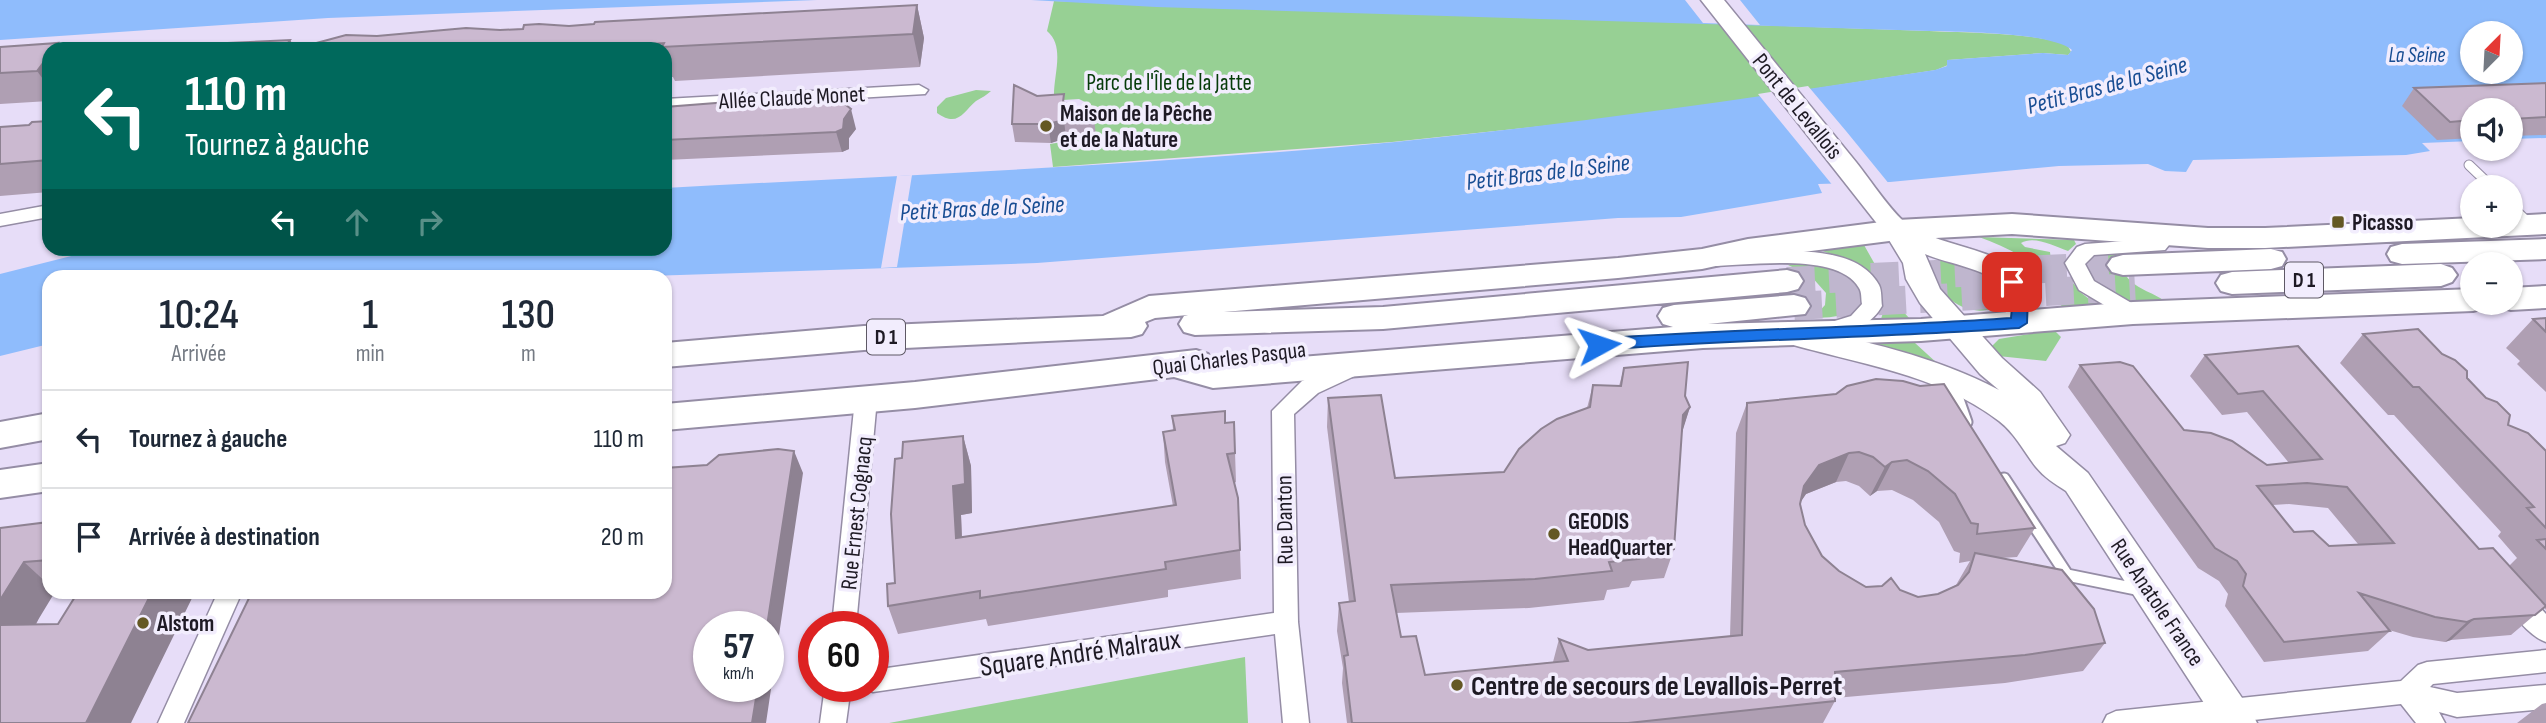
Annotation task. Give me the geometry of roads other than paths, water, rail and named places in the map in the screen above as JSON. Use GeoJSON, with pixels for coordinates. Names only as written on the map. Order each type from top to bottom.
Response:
{"type":"FeatureCollection","features":[{"type":"Feature","properties":{"kind":"main road","name":"Pont de Levallois"},"geometry":{"type":"LineString","coordinates":[[1712,0],[1890,221],[1916,263],[1923,288],[1991,366],[2029,400],[2072,461],[2077,482]]}},
{"type":"Feature","properties":{"kind":"main road"},"geometry":{"type":"LineString","coordinates":[[1890,221],[1945,252],[1980,262],[2002,274],[2017,287],[2020,297],[2019,323]]}},
{"type":"Feature","properties":{"kind":"main road"},"geometry":{"type":"LineString","coordinates":[[1108,327],[1149,307],[1702,259],[1890,221],[2011,224],[2167,235],[2265,238],[2526,226]]}},
{"type":"Feature","properties":{"kind":"main road","name":"D 1"},"geometry":{"type":"LineString","coordinates":[[2130,288],[2526,226]]}},
{"type":"Feature","properties":{"kind":"main road"},"geometry":{"type":"LineString","coordinates":[[2523,271],[2546,270]]}},
{"type":"Feature","properties":{"kind":"main road","name":"D 1"},"geometry":{"type":"LineString","coordinates":[[2130,288],[2460,274]]}},
{"type":"Feature","properties":{"kind":"main road"},"geometry":{"type":"LineString","coordinates":[[1175,365],[1213,376],[1703,336],[1795,313],[1955,327],[2019,323],[2130,288],[2460,300]]}},
{"type":"Feature","properties":{"kind":"main road"},"geometry":{"type":"LineString","coordinates":[[2523,298],[2546,297]]}},
{"type":"Feature","properties":{"kind":"main road"},"geometry":{"type":"LineString","coordinates":[[1795,313],[1877,356],[1984,396],[2013,415],[2032,435],[2048,459],[2077,482]]}},
{"type":"Feature","properties":{"kind":"main road","name":"Quai Charles Pasqua"},"geometry":{"type":"LineString","coordinates":[[672,354],[864,338],[1108,327],[1383,318],[1795,313]]}},
{"type":"Feature","properties":{"kind":"main road","name":"Quai Charles Pasqua"},"geometry":{"type":"LineString","coordinates":[[672,416],[866,399],[1394,340],[1795,313]]}},
{"type":"Feature","properties":{"kind":"main road"},"geometry":{"type":"LineString","coordinates":[[0,435],[42,427]]}},
{"type":"Feature","properties":{"kind":"main road"},"geometry":{"type":"LineString","coordinates":[[0,484],[42,478]]}},
{"type":"Feature","properties":{"kind":"main road","name":"Rue Anatole France"},"geometry":{"type":"LineString","coordinates":[[2077,482],[2233,716]]}},
{"type":"Feature","properties":{"kind":"street","name":"Allée Claude Monet"},"geometry":{"type":"LineString","coordinates":[[672,104],[919,90]]}},
{"type":"Feature","properties":{"kind":"street"},"geometry":{"type":"LineString","coordinates":[[0,220],[42,212]]}},
{"type":"Feature","properties":{"kind":"street"},"geometry":{"type":"LineString","coordinates":[[2130,288],[2087,285],[2075,263],[2084,252],[2092,248],[2158,244],[2167,235]]}},
{"type":"Feature","properties":{"kind":"street"},"geometry":{"type":"LineString","coordinates":[[1702,259],[1738,261],[1817,258],[1838,263],[1856,273],[1872,293],[1869,312],[1850,325],[1795,313]]}},
{"type":"Feature","properties":{"kind":"street","name":"Rue Danton"},"geometry":{"type":"LineString","coordinates":[[1296,723],[1286,622],[1283,411],[1310,387],[1363,364]]}},
{"type":"Feature","properties":{"kind":"street","name":"Rue Ernest Cognacq"},"geometry":{"type":"LineString","coordinates":[[845,611],[866,399]]}},
{"type":"Feature","properties":{"kind":"street"},"geometry":{"type":"LineString","coordinates":[[2499,579],[2546,631]]}},
{"type":"Feature","properties":{"kind":"street"},"geometry":{"type":"LineString","coordinates":[[171,723],[227,599]]}},
{"type":"Feature","properties":{"kind":"street","name":"Square André Malraux"},"geometry":{"type":"LineString","coordinates":[[889,679],[1286,622]]}},
{"type":"Feature","properties":{"kind":"street"},"geometry":{"type":"LineString","coordinates":[[2407,692],[2427,673],[2546,662]]}},
{"type":"Feature","properties":{"kind":"street"},"geometry":{"type":"LineString","coordinates":[[2407,692],[2431,723]]}},
{"type":"Feature","properties":{"kind":"street"},"geometry":{"type":"LineString","coordinates":[[2130,722],[2233,716],[2407,692],[2457,705],[2546,697]]}},
{"type":"Feature","properties":{"kind":"street"},"geometry":{"type":"LineString","coordinates":[[833,723],[836,702]]}},
{"type":"Feature","properties":{"kind":"lane"},"geometry":{"type":"LineString","coordinates":[[2469,165],[2479,175]]}},
{"type":"Feature","properties":{"kind":"lane"},"geometry":{"type":"LineString","coordinates":[[1952,382],[1963,416],[1970,428]]}},
{"type":"Feature","properties":{"kind":"lane"},"geometry":{"type":"LineString","coordinates":[[2000,473],[2067,575],[2151,592]]}},
{"type":"Feature","properties":{"kind":"water"},"geometry":{"type":"Polygon","coordinates":[[[0,0],[817,0],[328,18],[0,40],[0,0]]]}},
{"type":"Feature","properties":{"kind":"water"},"geometry":{"type":"Polygon","coordinates":[[[1031,0],[2546,0],[2546,138],[2523,139],[2523,98],[2460,98],[2460,142],[2422,143],[2430,151],[2406,155],[2193,160],[2186,172],[2165,171],[2148,164],[2059,166],[1890,182],[1818,184],[1822,193],[1681,217],[1618,218],[1037,263],[672,275],[672,270],[42,270],[42,346],[0,356],[0,274],[71,256],[672,256],[672,188],[1121,163],[1395,142],[1801,90],[1935,70],[1947,66],[1947,60],[2043,53],[2068,55],[2072,50],[2061,44],[2026,36],[1156,7],[1031,0]]]}},
{"type":"Feature","properties":{"kind":"tunnel"},"geometry":{"type":"LineString","coordinates":[[1787,281],[2110,266]]}},
{"type":"Feature","properties":{"kind":"tunnel"},"geometry":{"type":"LineString","coordinates":[[1794,306],[2135,287]]}},
{"type":"Feature","properties":{"kind":"place","name":"Maison de la Pêche et de la Nature"},"geometry":{"type":"Point","coordinates":[1046,126]}},
{"type":"Feature","properties":{"kind":"place","name":"Picasso"},"geometry":{"type":"Point","coordinates":[2338,222]}},
{"type":"Feature","properties":{"kind":"place","name":"GEODIS HeadQuarter"},"geometry":{"type":"Point","coordinates":[1554,534]}},
{"type":"Feature","properties":{"kind":"place","name":"Alstom"},"geometry":{"type":"Point","coordinates":[143,623]}},
{"type":"Feature","properties":{"kind":"place","name":"Centre de secours de Levallois-Perret"},"geometry":{"type":"Point","coordinates":[1457,685]}},
{"type":"Feature","properties":{"kind":"water label","name":"La Seine"},"geometry":{"type":"Point","coordinates":[2417,55]}},
{"type":"Feature","properties":{"kind":"water label","name":"Petit Bras de la Seine"},"geometry":{"type":"Point","coordinates":[2107,85]}},
{"type":"Feature","properties":{"kind":"water label","name":"Petit Bras de la Seine"},"geometry":{"type":"Point","coordinates":[1548,172]}},
{"type":"Feature","properties":{"kind":"water label","name":"Petit Bras de la Seine"},"geometry":{"type":"Point","coordinates":[982,208]}},
{"type":"Feature","properties":{"kind":"park label","name":"Parc de l'Île de la Jatte"},"geometry":{"type":"Point","coordinates":[1169,82]}}]}
